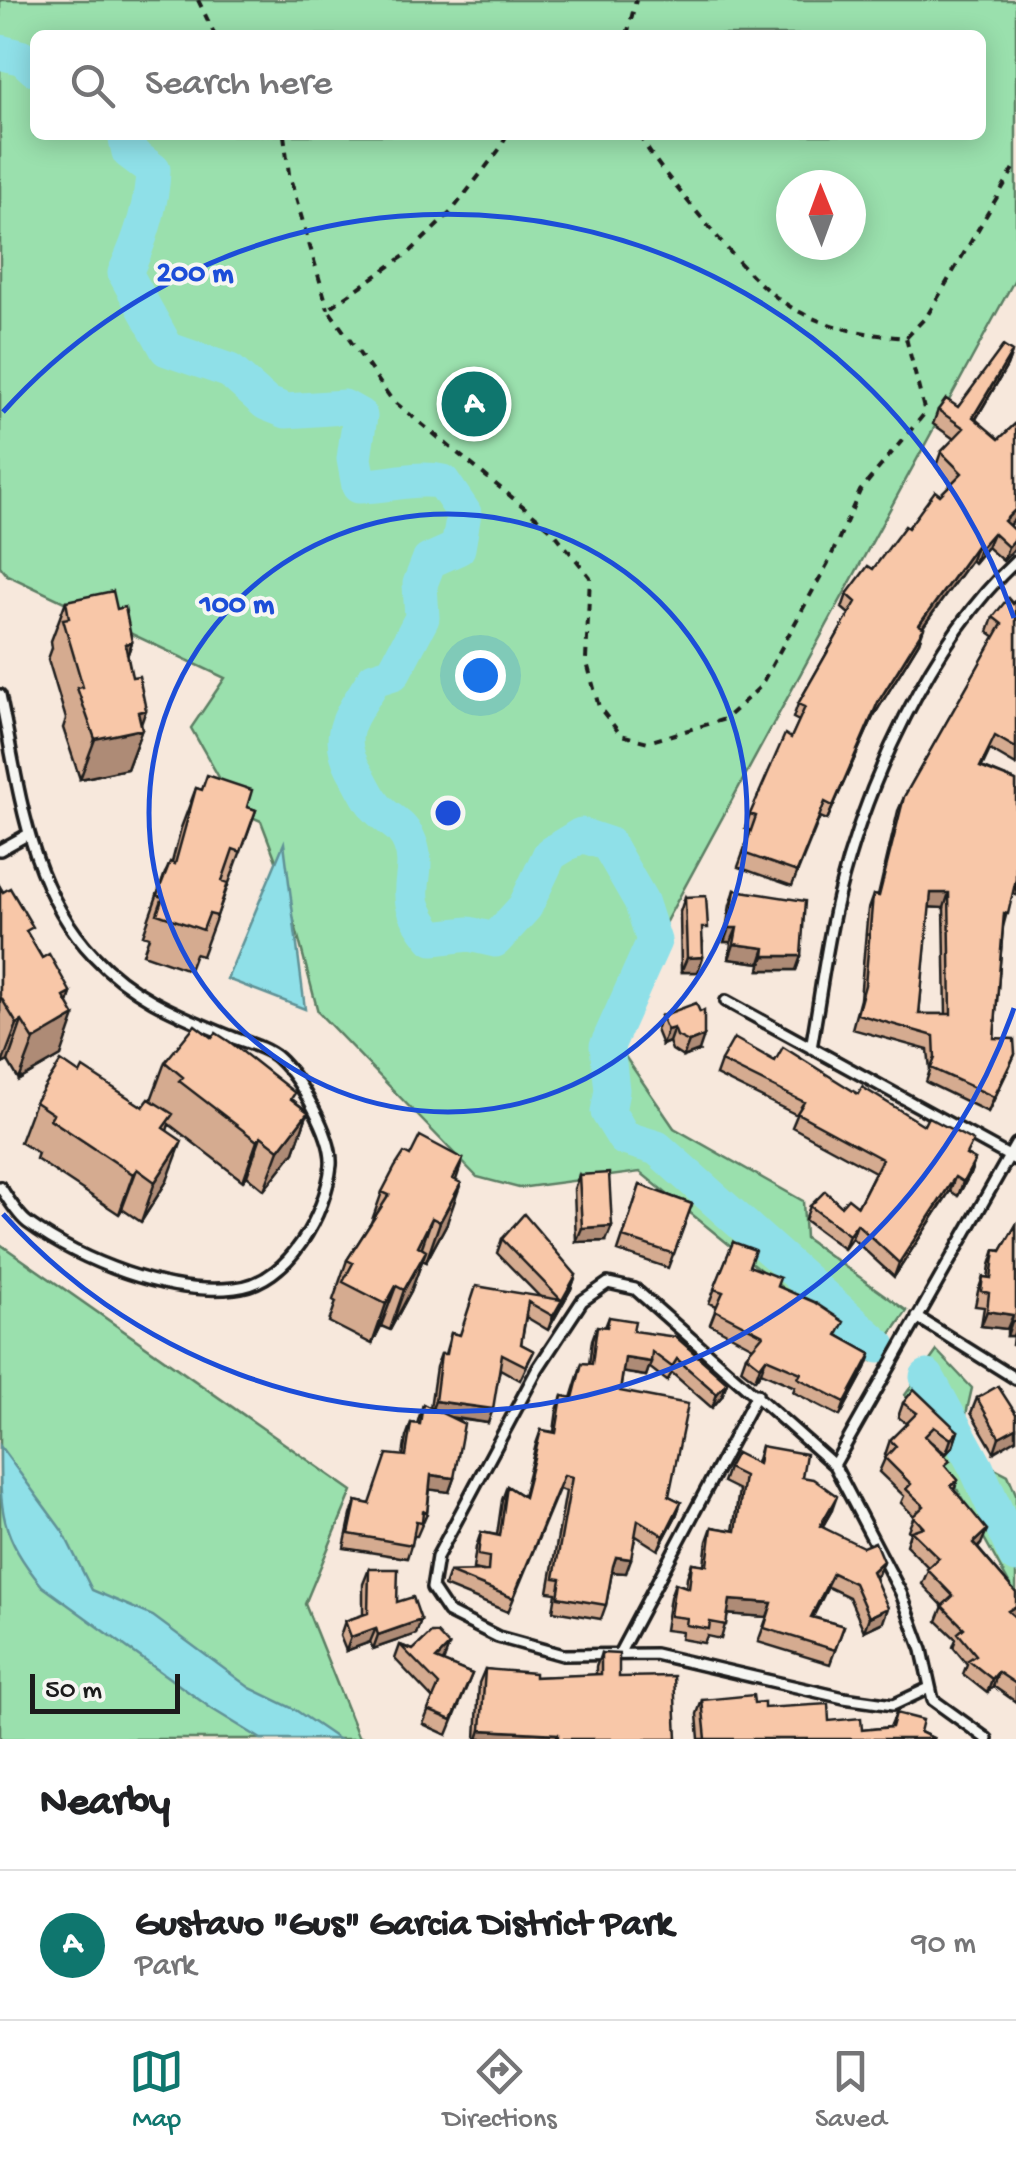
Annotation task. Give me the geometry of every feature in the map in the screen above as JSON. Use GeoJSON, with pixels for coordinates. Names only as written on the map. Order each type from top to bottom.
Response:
{"type":"FeatureCollection","features":[{"type":"Feature","properties":{"kind":"lane"},"geometry":{"type":"LineString","coordinates":[[811,1048],[838,898],[904,716],[950,642],[1016,561]]}},
{"type":"Feature","properties":{"kind":"lane"},"geometry":{"type":"LineString","coordinates":[[0,696],[27,836],[56,903],[92,955],[141,998],[277,1056],[314,1106],[331,1162],[315,1220],[278,1270],[237,1288],[175,1285],[94,1259],[26,1221],[0,1187]]}},
{"type":"Feature","properties":{"kind":"lane"},"geometry":{"type":"LineString","coordinates":[[0,850],[27,836]]}},
{"type":"Feature","properties":{"kind":"lane"},"geometry":{"type":"LineString","coordinates":[[726,1000],[1012,1158]]}},
{"type":"Feature","properties":{"kind":"lane"},"geometry":{"type":"LineString","coordinates":[[834,1465],[1012,1158],[1016,1144]]}},
{"type":"Feature","properties":{"kind":"lane"},"geometry":{"type":"LineString","coordinates":[[928,1690],[892,1705],[844,1698],[655,1654],[563,1655],[498,1636],[448,1612],[432,1588],[438,1557],[538,1368],[582,1301],[608,1283],[636,1289],[834,1465],[901,1593],[922,1650],[933,1700],[987,1739]]}},
{"type":"Feature","properties":{"kind":"lane"},"geometry":{"type":"LineString","coordinates":[[917,1317],[1016,1379]]}},
{"type":"Feature","properties":{"kind":"lane"},"geometry":{"type":"LineString","coordinates":[[619,1654],[757,1394]]}},
{"type":"Feature","properties":{"kind":"path"},"geometry":{"type":"LineString","coordinates":[[198,0],[212,30]]}},
{"type":"Feature","properties":{"kind":"path"},"geometry":{"type":"LineString","coordinates":[[629,30],[636,0]]}},
{"type":"Feature","properties":{"kind":"path"},"geometry":{"type":"LineString","coordinates":[[285,140],[289,174],[328,310],[392,400],[467,457],[550,529],[590,578],[586,659],[599,707],[621,734],[648,742],[725,719],[760,686],[828,562],[860,491],[925,412],[906,338]]}},
{"type":"Feature","properties":{"kind":"path"},"geometry":{"type":"LineString","coordinates":[[328,310],[410,252],[450,212],[504,140]]}},
{"type":"Feature","properties":{"kind":"path"},"geometry":{"type":"LineString","coordinates":[[642,140],[655,164],[774,300],[817,322],[870,335],[906,338],[928,316],[1016,165]]}},
{"type":"Feature","properties":{"kind":"green space"},"geometry":{"type":"Polygon","coordinates":[[[0,0],[1016,0],[1016,277],[607,1030],[674,1128],[803,1201],[805,1238],[907,1311],[872,1361],[640,1172],[519,1188],[477,1177],[318,1012],[283,879],[261,821],[238,811],[191,728],[225,678],[7,575],[0,566],[0,0]]]}},
{"type":"Feature","properties":{"kind":"green space"},"geometry":{"type":"Polygon","coordinates":[[[0,1244],[352,1491],[305,1604],[358,1736],[365,1739],[0,1739],[0,1244]]]}},
{"type":"Feature","properties":{"kind":"green space"},"geometry":{"type":"Polygon","coordinates":[[[937,1351],[972,1388],[965,1419],[993,1467],[1008,1475],[1016,1494],[1016,1596],[905,1395],[937,1351]]]}},
{"type":"Feature","properties":{"kind":"water"},"geometry":{"type":"Polygon","coordinates":[[[284,843],[305,1009],[227,979],[284,843]]]}},
{"type":"Feature","properties":{"kind":"water"},"geometry":{"type":"Polygon","coordinates":[[[0,1446],[63,1532],[92,1590],[153,1616],[250,1688],[294,1709],[338,1739],[261,1739],[212,1709],[42,1586],[18,1552],[5,1522],[0,1446]]]}},
{"type":"Feature","properties":{"kind":"building"},"geometry":{"type":"Polygon","coordinates":[[[1003,346],[1012,352],[973,417],[999,439],[1016,423],[1016,509],[1004,521],[1016,532],[1016,538],[1008,547],[993,533],[979,549],[976,546],[919,625],[924,628],[878,702],[833,806],[825,802],[797,872],[743,853],[756,816],[750,814],[785,734],[791,738],[805,707],[798,704],[856,602],[847,594],[868,566],[873,569],[935,491],[940,495],[962,473],[941,452],[964,428],[938,410],[946,399],[958,407],[1003,346]]]}},
{"type":"Feature","properties":{"kind":"building"},"geometry":{"type":"Polygon","coordinates":[[[113,591],[117,609],[125,607],[132,642],[125,644],[132,677],[139,676],[146,710],[138,712],[142,729],[95,739],[77,688],[83,687],[63,619],[69,618],[66,601],[113,591]]]}},
{"type":"Feature","properties":{"kind":"building"},"geometry":{"type":"Polygon","coordinates":[[[1008,598],[1013,604],[1016,600],[1016,748],[995,736],[980,767],[1016,781],[1016,879],[1008,914],[1004,913],[994,1038],[1014,1039],[1015,1054],[994,1097],[931,1068],[935,1058],[934,1036],[857,1014],[865,985],[873,895],[879,896],[904,797],[1002,624],[993,617],[1008,598]],[[931,893],[919,1014],[951,1014],[949,893],[931,893]]]}},
{"type":"Feature","properties":{"kind":"building"},"geometry":{"type":"Polygon","coordinates":[[[207,775],[252,790],[247,807],[256,810],[241,852],[233,849],[222,881],[228,883],[217,916],[209,914],[203,930],[157,914],[163,897],[157,895],[170,862],[175,864],[196,788],[202,790],[207,775]]]}},
{"type":"Feature","properties":{"kind":"building"},"geometry":{"type":"Polygon","coordinates":[[[0,887],[3,892],[10,888],[33,927],[26,931],[42,958],[49,954],[71,993],[64,997],[75,1016],[34,1040],[22,1021],[17,1024],[0,996],[0,887]]]}},
{"type":"Feature","properties":{"kind":"building"},"geometry":{"type":"Polygon","coordinates":[[[735,890],[805,901],[801,956],[764,956],[765,948],[734,944],[737,928],[729,928],[735,890]]]}},
{"type":"Feature","properties":{"kind":"building"},"geometry":{"type":"Polygon","coordinates":[[[706,896],[708,928],[702,928],[703,957],[687,958],[685,897],[706,896]]]}},
{"type":"Feature","properties":{"kind":"building"},"geometry":{"type":"Polygon","coordinates":[[[696,1003],[700,1012],[704,1010],[704,1036],[689,1042],[677,1036],[674,1028],[667,1030],[661,1016],[696,1003]]]}},
{"type":"Feature","properties":{"kind":"building"},"geometry":{"type":"Polygon","coordinates":[[[195,1025],[212,1038],[216,1033],[230,1042],[295,1093],[291,1099],[308,1112],[279,1150],[261,1136],[257,1141],[179,1081],[183,1077],[165,1062],[195,1025]]]}},
{"type":"Feature","properties":{"kind":"building"},"geometry":{"type":"Polygon","coordinates":[[[734,1038],[775,1061],[783,1047],[858,1094],[862,1087],[924,1125],[928,1117],[973,1141],[966,1155],[975,1160],[963,1182],[955,1177],[899,1263],[857,1224],[849,1235],[810,1206],[825,1191],[841,1206],[848,1198],[858,1206],[882,1159],[797,1113],[804,1102],[721,1061],[734,1038]]]}},
{"type":"Feature","properties":{"kind":"building"},"geometry":{"type":"Polygon","coordinates":[[[61,1061],[80,1074],[83,1068],[143,1107],[149,1099],[173,1114],[163,1128],[182,1141],[155,1182],[137,1169],[133,1174],[50,1119],[53,1114],[35,1102],[61,1061]]]}},
{"type":"Feature","properties":{"kind":"building"},"geometry":{"type":"Polygon","coordinates":[[[420,1136],[463,1159],[453,1179],[461,1183],[440,1222],[432,1218],[418,1246],[426,1251],[404,1290],[396,1286],[386,1304],[343,1282],[353,1263],[347,1260],[389,1195],[382,1192],[395,1167],[404,1153],[410,1156],[420,1136]]]}},
{"type":"Feature","properties":{"kind":"building"},"geometry":{"type":"Polygon","coordinates":[[[609,1173],[612,1226],[582,1228],[579,1175],[609,1173]]]}},
{"type":"Feature","properties":{"kind":"building"},"geometry":{"type":"Polygon","coordinates":[[[640,1185],[692,1204],[674,1254],[623,1237],[640,1185]]]}},
{"type":"Feature","properties":{"kind":"building"},"geometry":{"type":"Polygon","coordinates":[[[524,1214],[576,1275],[553,1316],[528,1302],[521,1344],[534,1351],[526,1366],[502,1354],[493,1409],[435,1401],[441,1354],[447,1354],[451,1333],[460,1335],[476,1286],[561,1300],[502,1239],[524,1214]]]}},
{"type":"Feature","properties":{"kind":"building"},"geometry":{"type":"Polygon","coordinates":[[[1016,1225],[1016,1322],[1012,1321],[1013,1315],[987,1311],[989,1293],[981,1291],[983,1277],[991,1278],[995,1250],[1001,1251],[1016,1225]]]}},
{"type":"Feature","properties":{"kind":"building"},"geometry":{"type":"Polygon","coordinates":[[[733,1242],[755,1250],[749,1266],[780,1278],[777,1286],[814,1302],[844,1322],[837,1335],[871,1354],[845,1402],[798,1378],[801,1373],[766,1358],[760,1366],[746,1355],[763,1335],[715,1310],[723,1292],[714,1289],[733,1242]]]}},
{"type":"Feature","properties":{"kind":"building"},"geometry":{"type":"Polygon","coordinates":[[[609,1317],[635,1321],[633,1331],[676,1337],[727,1382],[717,1394],[677,1359],[672,1367],[652,1352],[651,1362],[625,1358],[620,1391],[688,1404],[669,1496],[681,1502],[664,1536],[638,1520],[631,1559],[616,1557],[606,1605],[558,1597],[561,1579],[554,1578],[572,1477],[564,1475],[513,1598],[449,1572],[488,1571],[489,1557],[478,1555],[481,1532],[500,1536],[507,1486],[524,1497],[541,1430],[556,1433],[562,1396],[573,1398],[582,1363],[592,1364],[597,1326],[607,1327],[609,1317]]]}},
{"type":"Feature","properties":{"kind":"building"},"geometry":{"type":"Polygon","coordinates":[[[998,1386],[1016,1414],[1016,1428],[999,1437],[977,1398],[998,1386]]]}},
{"type":"Feature","properties":{"kind":"building"},"geometry":{"type":"Polygon","coordinates":[[[914,1389],[958,1431],[951,1439],[934,1427],[925,1436],[950,1461],[945,1465],[958,1480],[951,1486],[987,1530],[973,1543],[1016,1593],[1016,1606],[1008,1611],[1016,1618],[1016,1684],[998,1672],[992,1679],[968,1660],[976,1655],[958,1633],[964,1628],[942,1606],[953,1596],[927,1569],[939,1558],[911,1531],[923,1527],[913,1516],[924,1506],[906,1489],[911,1484],[885,1458],[896,1446],[890,1440],[917,1413],[903,1403],[914,1389]]]}},
{"type":"Feature","properties":{"kind":"building"},"geometry":{"type":"Polygon","coordinates":[[[423,1404],[464,1424],[454,1478],[431,1475],[427,1513],[423,1511],[422,1522],[416,1521],[412,1545],[349,1534],[356,1501],[370,1504],[387,1454],[406,1456],[411,1423],[420,1424],[423,1404]]]}},
{"type":"Feature","properties":{"kind":"building"},"geometry":{"type":"Polygon","coordinates":[[[761,1446],[806,1454],[802,1477],[813,1479],[837,1496],[820,1526],[863,1547],[875,1542],[883,1561],[872,1571],[888,1608],[869,1617],[854,1583],[833,1573],[811,1617],[844,1626],[835,1650],[764,1628],[772,1603],[730,1600],[726,1625],[710,1622],[709,1629],[686,1625],[687,1618],[670,1616],[675,1583],[689,1588],[692,1563],[707,1565],[712,1527],[736,1531],[744,1476],[728,1468],[736,1453],[758,1464],[761,1446]]]}},
{"type":"Feature","properties":{"kind":"building"},"geometry":{"type":"Polygon","coordinates":[[[369,1569],[398,1569],[397,1602],[413,1597],[421,1620],[378,1635],[376,1628],[351,1637],[345,1621],[368,1613],[369,1569]]]}},
{"type":"Feature","properties":{"kind":"building"},"geometry":{"type":"Polygon","coordinates":[[[431,1633],[437,1633],[449,1646],[436,1659],[472,1674],[452,1720],[428,1710],[439,1685],[400,1645],[413,1650],[431,1633]]]}},
{"type":"Feature","properties":{"kind":"building"},"geometry":{"type":"Polygon","coordinates":[[[601,1653],[619,1654],[619,1677],[674,1676],[677,1739],[558,1739],[558,1734],[481,1730],[485,1669],[535,1673],[535,1677],[601,1674],[601,1653]]]}},
{"type":"Feature","properties":{"kind":"building"},"geometry":{"type":"Polygon","coordinates":[[[753,1695],[754,1703],[764,1702],[764,1708],[828,1704],[829,1721],[861,1718],[862,1730],[892,1727],[896,1713],[923,1720],[920,1732],[935,1739],[706,1739],[702,1700],[753,1695]]]}},
{"type":"Feature","properties":{"kind":"waterway"},"geometry":{"type":"LineString","coordinates":[[0,52],[23,58],[30,64]]}},
{"type":"Feature","properties":{"kind":"waterway"},"geometry":{"type":"LineString","coordinates":[[126,140],[129,152],[153,170],[144,223],[125,273],[167,349],[230,371],[266,403],[286,411],[344,407],[360,416],[354,459],[359,486],[443,482],[464,513],[458,548],[429,561],[420,584],[422,618],[393,673],[374,679],[352,716],[345,737],[350,762],[370,799],[401,828],[410,843],[414,867],[412,897],[421,922],[433,938],[469,934],[495,940],[525,907],[550,854],[581,835],[608,844],[641,901],[654,941],[607,1046],[612,1090],[608,1112],[624,1138],[657,1148],[879,1346]]}},
{"type":"Feature","properties":{"kind":"waterway"},"geometry":{"type":"LineString","coordinates":[[927,1377],[976,1467],[1016,1556]]}},
{"type":"Feature","properties":{"kind":"place","name":"Gustavo \"Gus\" Garcia District Park"},"geometry":{"type":"Point","coordinates":[474,404]}}]}
